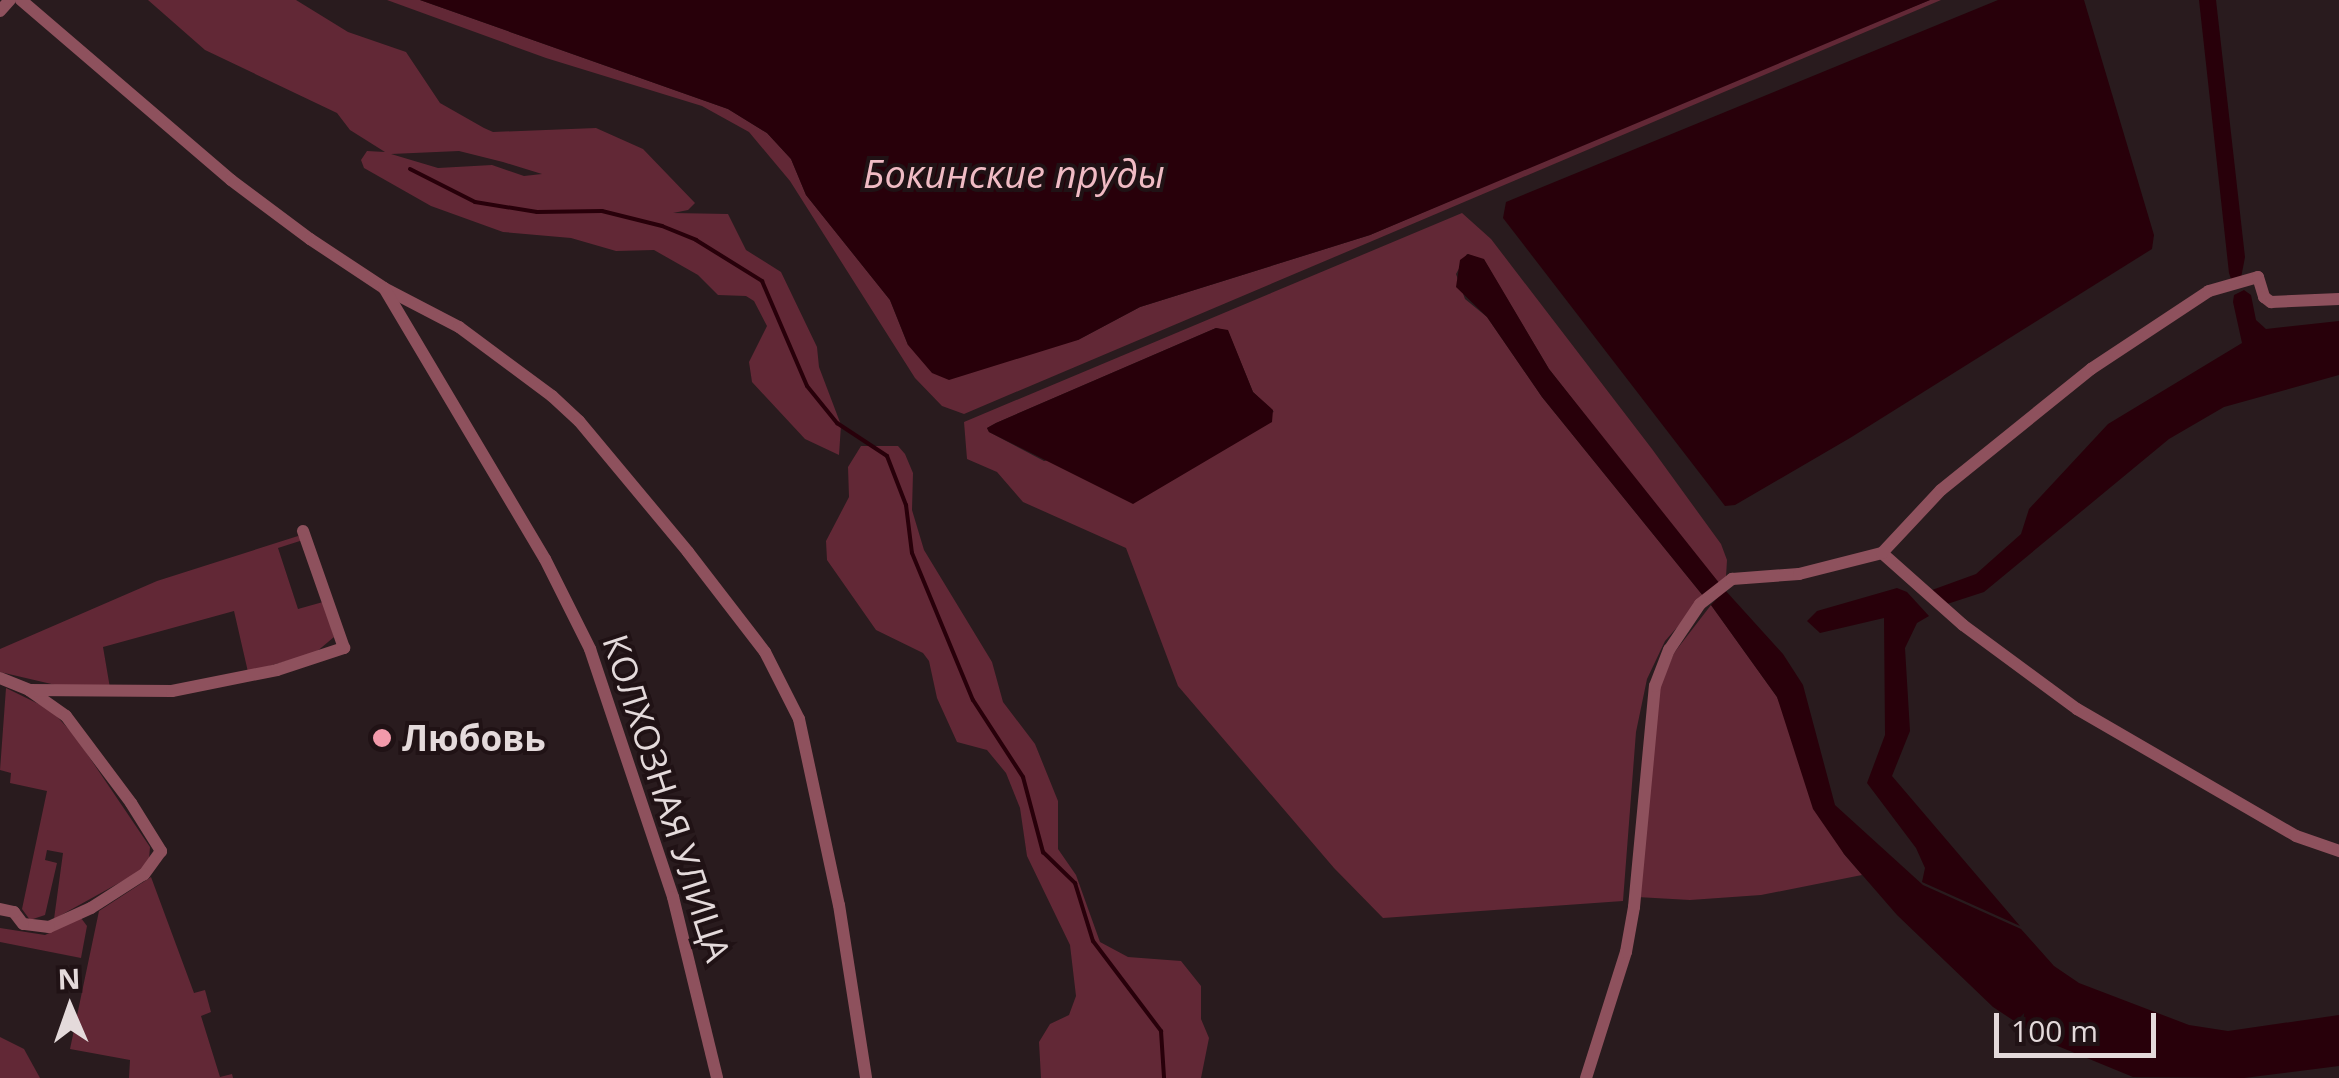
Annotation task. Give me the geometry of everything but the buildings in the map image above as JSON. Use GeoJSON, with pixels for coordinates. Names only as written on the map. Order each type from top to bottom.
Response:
{"type":"FeatureCollection","features":[{"type":"Feature","properties":{"kind":"street"},"geometry":{"type":"LineString","coordinates":[[0,12],[10,0]]}},
{"type":"Feature","properties":{"kind":"street"},"geometry":{"type":"LineString","coordinates":[[21,0],[231,180],[384,288],[459,327],[522,372],[579,421],[766,652],[787,689],[809,751],[866,1078]]}},
{"type":"Feature","properties":{"kind":"street"},"geometry":{"type":"LineString","coordinates":[[1586,1078],[1626,952],[1634,907],[1655,686],[1669,650],[1700,604],[1732,579],[1799,574],[1882,553],[1941,490],[2091,370],[2208,291],[2258,277],[2264,297],[2271,302],[2339,299]]}},
{"type":"Feature","properties":{"kind":"street","name":"КОЛХОЗНАЯ УЛИЦА"},"geometry":{"type":"LineString","coordinates":[[384,288],[545,559],[590,649],[673,897],[717,1078]]}},
{"type":"Feature","properties":{"kind":"street"},"geometry":{"type":"LineString","coordinates":[[29,690],[172,691],[277,670],[344,648],[303,532]]}},
{"type":"Feature","properties":{"kind":"street"},"geometry":{"type":"LineString","coordinates":[[1882,553],[1963,625],[2077,709],[2296,836],[2339,851]]}},
{"type":"Feature","properties":{"kind":"street"},"geometry":{"type":"LineString","coordinates":[[0,678],[29,690],[79,730],[161,851],[144,874],[49,928],[23,924],[14,912],[0,909]]}},
{"type":"Feature","properties":{"kind":"shaded area"},"geometry":{"type":"Polygon","coordinates":[[[148,0],[296,0],[348,32],[406,52],[440,103],[493,132],[596,128],[643,149],[695,203],[688,210],[673,213],[728,214],[746,250],[781,272],[817,347],[819,367],[841,425],[839,455],[805,439],[752,382],[749,362],[767,326],[754,301],[746,296],[718,295],[698,275],[654,250],[616,251],[571,238],[503,232],[431,206],[364,168],[361,160],[367,151],[385,152],[350,130],[337,113],[205,50],[148,0]],[[459,151],[391,154],[438,168],[492,165],[524,176],[542,174],[459,151]]]}},
{"type":"Feature","properties":{"kind":"shaded area"},"geometry":{"type":"Polygon","coordinates":[[[387,0],[420,0],[728,109],[767,133],[791,159],[806,195],[890,300],[908,345],[1078,340],[1140,307],[1370,235],[1777,61],[1930,0],[1941,0],[964,414],[942,406],[915,378],[790,181],[749,132],[702,106],[546,58],[387,0]]]}},
{"type":"Feature","properties":{"kind":"shaded area"},"geometry":{"type":"Polygon","coordinates":[[[1462,213],[1491,239],[1652,449],[1721,544],[1727,560],[1726,577],[1720,584],[1549,369],[1484,260],[1467,254],[1456,274],[1465,299],[1487,317],[1542,397],[1704,597],[1665,641],[1647,679],[1636,732],[1623,901],[1383,918],[1334,868],[1178,686],[1126,548],[1023,502],[997,472],[967,459],[964,422],[1462,213]],[[1216,328],[987,428],[1044,461],[1274,412],[1253,392],[1228,331],[1216,328]]]}},
{"type":"Feature","properties":{"kind":"shaded area"},"geometry":{"type":"Polygon","coordinates":[[[861,446],[898,446],[905,454],[913,473],[912,510],[924,550],[992,662],[1003,702],[1035,744],[1058,801],[1058,849],[1076,875],[1100,942],[1128,957],[1181,961],[1201,986],[1201,1019],[1209,1038],[1201,1078],[1041,1078],[1039,1042],[1050,1024],[1069,1015],[1076,996],[1070,945],[1027,856],[1020,808],[1006,773],[987,750],[957,742],[937,698],[929,661],[923,653],[876,630],[827,560],[826,541],[849,497],[848,467],[861,446]]]}},
{"type":"Feature","properties":{"kind":"shaded area"},"geometry":{"type":"Polygon","coordinates":[[[298,536],[303,540],[278,548],[298,609],[323,602],[334,637],[315,653],[248,672],[234,611],[103,647],[110,688],[60,686],[0,672],[0,649],[157,581],[298,536]]]}},
{"type":"Feature","properties":{"kind":"shaded area"},"geometry":{"type":"Polygon","coordinates":[[[1711,605],[1777,697],[1844,854],[1862,875],[1761,895],[1690,900],[1637,897],[1659,689],[1674,653],[1711,605]]]}},
{"type":"Feature","properties":{"kind":"shaded area"},"geometry":{"type":"Polygon","coordinates":[[[6,688],[51,710],[75,736],[150,847],[149,860],[137,873],[54,919],[63,853],[47,850],[45,860],[57,863],[45,915],[30,920],[22,909],[47,791],[10,783],[11,773],[0,770],[6,688]]]}},
{"type":"Feature","properties":{"kind":"shaded area"},"geometry":{"type":"Polygon","coordinates":[[[151,877],[194,993],[205,990],[211,1012],[201,1016],[220,1077],[232,1074],[233,1078],[129,1078],[130,1060],[70,1049],[99,911],[151,877]]]}},
{"type":"Feature","properties":{"kind":"shaded area"},"geometry":{"type":"Polygon","coordinates":[[[81,918],[87,926],[81,958],[0,942],[0,928],[45,935],[81,918]]]}},
{"type":"Feature","properties":{"kind":"shaded area"},"geometry":{"type":"Polygon","coordinates":[[[0,1037],[24,1049],[40,1078],[0,1078],[0,1037]]]}},
{"type":"Feature","properties":{"kind":"water","name":"Бокинские пруды"},"geometry":{"type":"Polygon","coordinates":[[[420,0],[1930,0],[1370,235],[1140,307],[1078,340],[949,380],[932,373],[908,345],[890,300],[806,195],[791,159],[767,133],[728,109],[420,0]]]}},
{"type":"Feature","properties":{"kind":"water"},"geometry":{"type":"Polygon","coordinates":[[[1998,0],[2084,0],[2154,235],[2152,249],[1850,438],[1735,505],[1725,506],[1503,218],[1506,202],[1998,0]]]}},
{"type":"Feature","properties":{"kind":"water"},"geometry":{"type":"Polygon","coordinates":[[[2199,0],[2216,0],[2245,257],[2241,278],[2231,279],[2229,273],[2199,0]]]}},
{"type":"Feature","properties":{"kind":"water"},"geometry":{"type":"Polygon","coordinates":[[[1468,254],[1484,259],[1549,369],[1720,584],[1704,597],[1542,397],[1487,317],[1456,287],[1460,260],[1468,254]]]}},
{"type":"Feature","properties":{"kind":"water"},"geometry":{"type":"Polygon","coordinates":[[[2244,290],[2251,295],[2256,320],[2266,329],[2339,321],[2339,375],[2224,407],[2169,439],[1984,592],[1944,605],[1932,590],[1976,574],[2021,534],[2029,509],[2108,424],[2242,343],[2233,302],[2234,295],[2244,290]]]}},
{"type":"Feature","properties":{"kind":"water"},"geometry":{"type":"Polygon","coordinates":[[[1216,328],[1228,330],[1253,392],[1273,410],[1272,422],[1133,504],[987,428],[996,423],[1216,328]]]}},
{"type":"Feature","properties":{"kind":"water"},"geometry":{"type":"Polygon","coordinates":[[[1897,588],[1907,592],[1929,616],[1917,623],[1905,648],[1910,731],[1892,776],[2020,926],[1922,882],[1925,868],[1916,848],[1867,783],[1885,735],[1884,618],[1820,633],[1807,621],[1817,611],[1897,588]]]}},
{"type":"Feature","properties":{"kind":"water"},"geometry":{"type":"Polygon","coordinates":[[[1725,590],[1783,654],[1803,685],[1835,805],[1923,885],[2021,929],[2054,966],[2079,983],[2189,1025],[2228,1031],[2339,1015],[2339,1066],[2244,1078],[2133,1077],[2043,1040],[1993,1007],[1897,915],[1844,854],[1813,809],[1777,697],[1711,605],[1725,590]]]}},
{"type":"Feature","properties":{"kind":"waterway"},"geometry":{"type":"LineString","coordinates":[[410,169],[475,202],[537,212],[602,211],[662,226],[696,240],[762,281],[807,386],[837,423],[887,456],[906,505],[912,553],[973,700],[1023,777],[1043,852],[1075,883],[1093,941],[1161,1031],[1164,1078]]}},
{"type":"Feature","properties":{"kind":"place","name":"Любовь"},"geometry":{"type":"Point","coordinates":[382,738]}}]}
